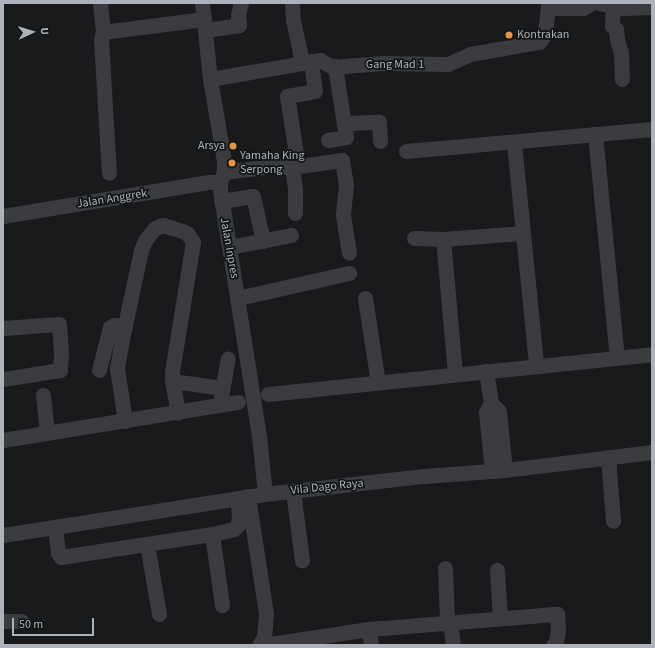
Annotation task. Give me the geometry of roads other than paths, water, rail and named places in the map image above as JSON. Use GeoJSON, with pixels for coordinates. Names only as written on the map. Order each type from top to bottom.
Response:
{"type":"FeatureCollection","features":[{"type":"Feature","properties":{"kind":"street"},"geometry":{"type":"LineString","coordinates":[[100,3],[103,32],[101,39],[108,173]]}},
{"type":"Feature","properties":{"kind":"street","name":"Jalan Inpres"},"geometry":{"type":"LineString","coordinates":[[202,3],[210,79],[222,147],[221,201],[238,298],[259,436],[264,494]]}},
{"type":"Feature","properties":{"kind":"street"},"geometry":{"type":"LineString","coordinates":[[103,32],[204,25],[239,25],[238,15],[241,3]]}},
{"type":"Feature","properties":{"kind":"street"},"geometry":{"type":"LineString","coordinates":[[292,3],[293,20],[315,91],[287,96],[295,166],[294,213]]}},
{"type":"Feature","properties":{"kind":"street"},"geometry":{"type":"LineString","coordinates":[[548,5],[583,8],[592,3]]}},
{"type":"Feature","properties":{"kind":"street"},"geometry":{"type":"LineString","coordinates":[[622,79],[621,52],[617,40],[616,29],[612,26],[606,4],[634,8],[652,7]]}},
{"type":"Feature","properties":{"kind":"street","name":"Gang Mad 1"},"geometry":{"type":"LineString","coordinates":[[210,79],[306,61],[320,60],[332,67],[383,63],[448,64],[470,54],[538,42],[545,34],[548,5]]}},
{"type":"Feature","properties":{"kind":"street"},"geometry":{"type":"LineString","coordinates":[[328,140],[346,137],[335,66]]}},
{"type":"Feature","properties":{"kind":"street"},"geometry":{"type":"LineString","coordinates":[[344,123],[379,122],[380,141]]}},
{"type":"Feature","properties":{"kind":"street"},"geometry":{"type":"LineString","coordinates":[[406,151],[514,143],[652,129]]}},
{"type":"Feature","properties":{"kind":"street"},"geometry":{"type":"LineString","coordinates":[[595,134],[617,357]]}},
{"type":"Feature","properties":{"kind":"street"},"geometry":{"type":"LineString","coordinates":[[514,143],[536,365]]}},
{"type":"Feature","properties":{"kind":"street","name":"Jalan Anggrek"},"geometry":{"type":"LineString","coordinates":[[3,216],[209,182],[222,177],[272,166],[295,166],[342,160],[346,185],[343,215],[349,253]]}},
{"type":"Feature","properties":{"kind":"street"},"geometry":{"type":"LineString","coordinates":[[221,201],[253,196],[263,241]]}},
{"type":"Feature","properties":{"kind":"street"},"geometry":{"type":"LineString","coordinates":[[125,421],[117,368],[125,326],[141,250],[146,239],[156,228],[163,225],[187,233],[193,242],[192,258],[174,353],[172,381],[178,412]]}},
{"type":"Feature","properties":{"kind":"street"},"geometry":{"type":"LineString","coordinates":[[414,238],[443,239],[522,233]]}},
{"type":"Feature","properties":{"kind":"street"},"geometry":{"type":"LineString","coordinates":[[235,246],[291,235]]}},
{"type":"Feature","properties":{"kind":"street"},"geometry":{"type":"LineString","coordinates":[[443,239],[455,374]]}},
{"type":"Feature","properties":{"kind":"street"},"geometry":{"type":"LineString","coordinates":[[238,298],[349,273]]}},
{"type":"Feature","properties":{"kind":"street"},"geometry":{"type":"LineString","coordinates":[[365,298],[378,383]]}},
{"type":"Feature","properties":{"kind":"street"},"geometry":{"type":"LineString","coordinates":[[3,328],[59,324],[61,354],[60,370],[3,379]]}},
{"type":"Feature","properties":{"kind":"street"},"geometry":{"type":"LineString","coordinates":[[117,368],[94,371],[110,327],[114,325],[125,326]]}},
{"type":"Feature","properties":{"kind":"street"},"geometry":{"type":"LineString","coordinates":[[268,394],[486,370],[652,354]]}},
{"type":"Feature","properties":{"kind":"street"},"geometry":{"type":"LineString","coordinates":[[220,406],[228,359]]}},
{"type":"Feature","properties":{"kind":"street"},"geometry":{"type":"LineString","coordinates":[[486,370],[491,403],[486,412],[498,470]]}},
{"type":"Feature","properties":{"kind":"street"},"geometry":{"type":"LineString","coordinates":[[172,381],[223,388]]}},
{"type":"Feature","properties":{"kind":"street"},"geometry":{"type":"LineString","coordinates":[[43,395],[47,433]]}},
{"type":"Feature","properties":{"kind":"street"},"geometry":{"type":"LineString","coordinates":[[3,440],[238,402]]}},
{"type":"Feature","properties":{"kind":"street","name":"Vila Dago Raya"},"geometry":{"type":"LineString","coordinates":[[3,535],[264,494],[424,476],[498,470],[652,452]]}},
{"type":"Feature","properties":{"kind":"street"},"geometry":{"type":"LineString","coordinates":[[608,457],[613,522]]}},
{"type":"Feature","properties":{"kind":"street"},"geometry":{"type":"LineString","coordinates":[[293,491],[302,560]]}},
{"type":"Feature","properties":{"kind":"street"},"geometry":{"type":"LineString","coordinates":[[55,527],[58,554],[61,557],[212,534],[234,529],[238,525],[243,497]]}},
{"type":"Feature","properties":{"kind":"street"},"geometry":{"type":"LineString","coordinates":[[243,497],[266,614],[264,637],[259,645]]}},
{"type":"Feature","properties":{"kind":"street"},"geometry":{"type":"LineString","coordinates":[[212,534],[222,605]]}},
{"type":"Feature","properties":{"kind":"street"},"geometry":{"type":"LineString","coordinates":[[147,544],[159,614]]}},
{"type":"Feature","properties":{"kind":"street"},"geometry":{"type":"LineString","coordinates":[[445,568],[449,621],[453,645]]}},
{"type":"Feature","properties":{"kind":"street"},"geometry":{"type":"LineString","coordinates":[[497,570],[500,618]]}},
{"type":"Feature","properties":{"kind":"street"},"geometry":{"type":"LineString","coordinates":[[264,645],[369,629],[449,621],[557,614],[558,630],[556,642],[553,645]]}},
{"type":"Feature","properties":{"kind":"street"},"geometry":{"type":"LineString","coordinates":[[3,621],[21,621]]}},
{"type":"Feature","properties":{"kind":"street"},"geometry":{"type":"LineString","coordinates":[[369,629],[371,645]]}},
{"type":"Feature","properties":{"kind":"place","name":"Kontrakan"},"geometry":{"type":"Point","coordinates":[509,35]}},
{"type":"Feature","properties":{"kind":"place","name":"Arsya"},"geometry":{"type":"Point","coordinates":[233,146]}},
{"type":"Feature","properties":{"kind":"place","name":"Yamaha King Serpong"},"geometry":{"type":"Point","coordinates":[232,163]}}]}
